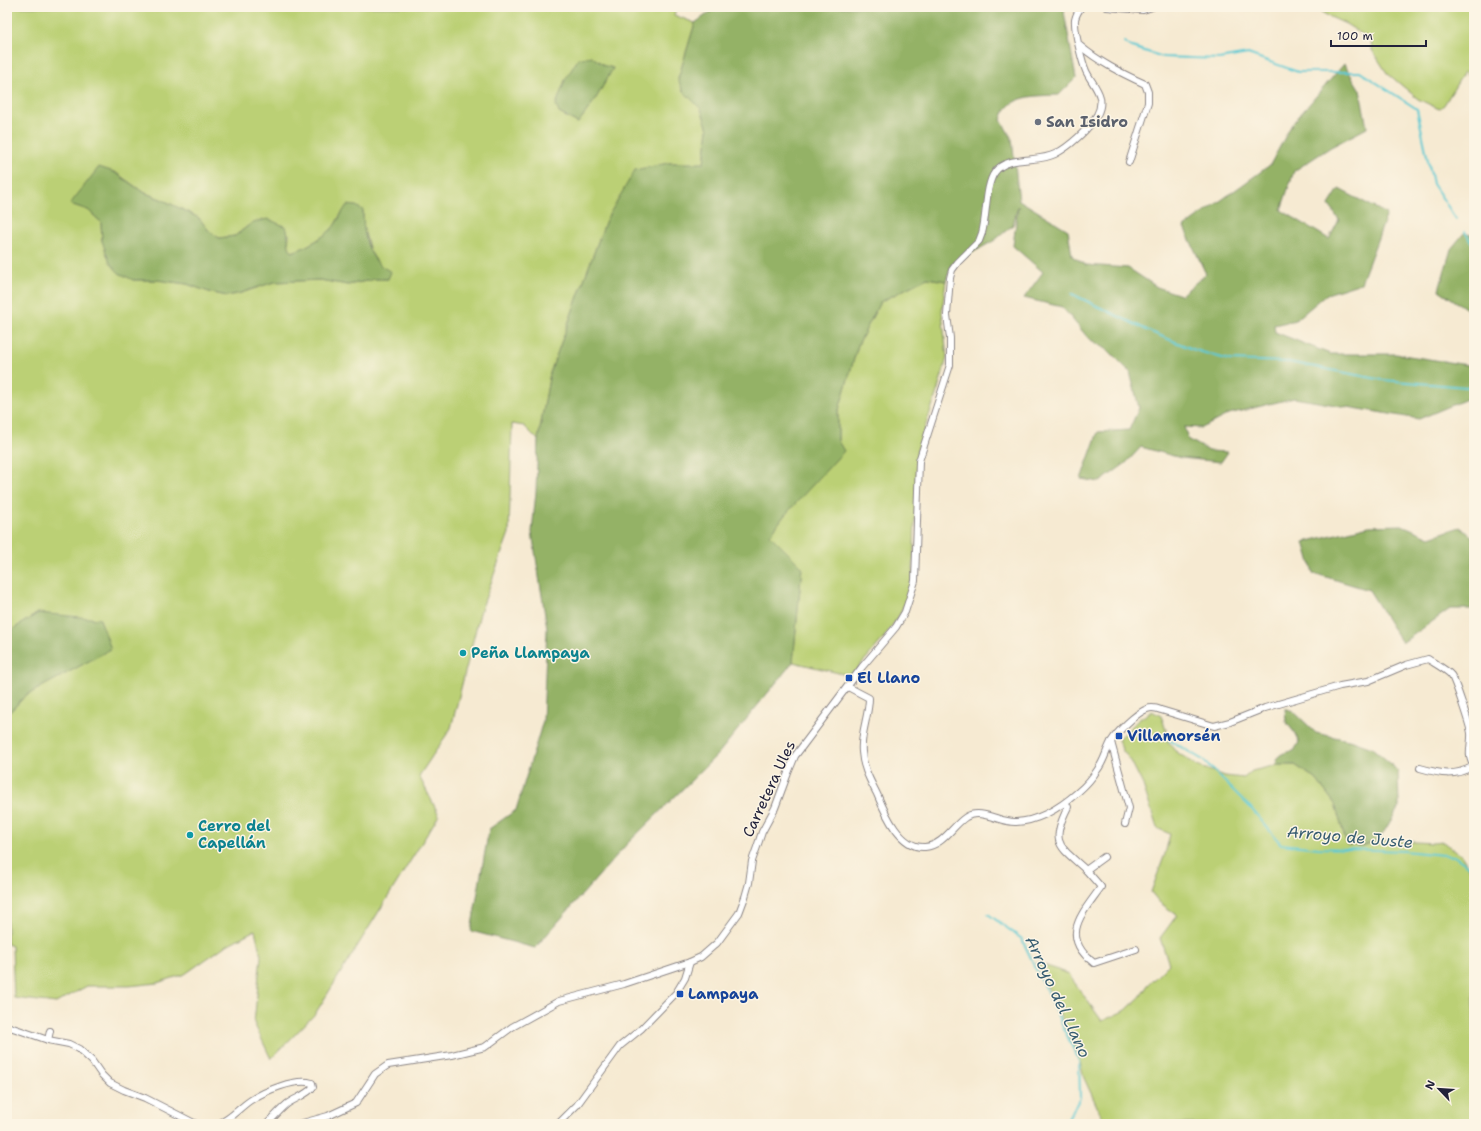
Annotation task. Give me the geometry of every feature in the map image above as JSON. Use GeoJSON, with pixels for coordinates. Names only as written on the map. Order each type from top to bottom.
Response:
{"type":"FeatureCollection","features":[{"type":"Feature","properties":{"kind":"street","name":"Carretera Ules"},"geometry":{"type":"LineString","coordinates":[[298,1124],[328,1116],[356,1103],[375,1074],[388,1065],[452,1055],[485,1047],[512,1027],[559,1001],[624,984],[690,962],[701,957],[717,943],[738,913],[745,897],[750,883],[752,861],[762,832],[775,808],[795,756],[829,709],[896,627],[906,612],[915,581],[919,461],[950,365],[950,338],[947,315],[952,270],[979,241],[984,228],[990,183],[996,171],[1005,164],[1016,161],[1045,158],[1055,154],[1079,136],[1091,124],[1098,114],[1100,94],[1085,70],[1074,23],[1076,14],[1081,7]]}},
{"type":"Feature","properties":{"kind":"street"},"geometry":{"type":"LineString","coordinates":[[1107,7],[1143,10],[1152,7]]}},
{"type":"Feature","properties":{"kind":"street"},"geometry":{"type":"LineString","coordinates":[[1079,45],[1094,58],[1145,84],[1148,92],[1148,103],[1129,162]]}},
{"type":"Feature","properties":{"kind":"street"},"geometry":{"type":"LineString","coordinates":[[848,687],[868,698],[869,706],[864,727],[862,751],[865,771],[894,828],[915,846],[926,847],[936,843],[967,817],[978,813],[1006,821],[1016,822],[1032,820],[1066,803],[1099,769],[1111,742],[1117,734],[1147,708],[1154,708],[1214,726],[1230,722],[1265,708],[1340,686],[1368,681],[1406,665],[1428,659],[1451,675],[1462,702],[1471,733],[1469,750],[1471,762],[1474,766],[1461,772],[1446,774],[1420,768]]}},
{"type":"Feature","properties":{"kind":"street"},"geometry":{"type":"LineString","coordinates":[[1111,742],[1129,808],[1125,824]]}},
{"type":"Feature","properties":{"kind":"street"},"geometry":{"type":"LineString","coordinates":[[1066,803],[1068,807],[1058,833],[1058,842],[1086,870],[1101,888],[1084,909],[1077,923],[1076,943],[1086,957],[1094,963],[1136,949]]}},
{"type":"Feature","properties":{"kind":"street"},"geometry":{"type":"LineString","coordinates":[[1086,870],[1104,857]]}},
{"type":"Feature","properties":{"kind":"street"},"geometry":{"type":"LineString","coordinates":[[558,1124],[577,1105],[620,1046],[641,1029],[676,993],[685,978],[690,962]]}},
{"type":"Feature","properties":{"kind":"street"},"geometry":{"type":"LineString","coordinates":[[7,1026],[48,1040],[70,1044],[79,1049],[92,1060],[101,1074],[110,1083],[145,1098],[196,1124]]}},
{"type":"Feature","properties":{"kind":"street"},"geometry":{"type":"LineString","coordinates":[[48,1040],[50,1031]]}},
{"type":"Feature","properties":{"kind":"street"},"geometry":{"type":"LineString","coordinates":[[218,1124],[251,1100],[265,1092],[284,1085],[306,1081],[312,1083],[313,1087],[310,1091],[286,1105],[267,1124]]}},
{"type":"Feature","properties":{"kind":"green space"},"geometry":{"type":"Polygon","coordinates":[[[7,7],[677,7],[674,15],[695,23],[678,79],[683,91],[701,109],[708,129],[704,164],[668,163],[606,220],[550,373],[538,440],[524,426],[512,424],[509,533],[480,613],[451,728],[419,776],[439,815],[315,1014],[271,1059],[254,1023],[261,956],[255,930],[225,946],[185,974],[157,983],[129,986],[87,986],[56,1003],[14,998],[12,946],[7,944],[7,715],[25,696],[110,649],[38,613],[7,633],[7,7]],[[591,56],[559,113],[578,123],[595,100],[613,68],[605,66],[591,56]],[[115,172],[71,204],[88,210],[101,222],[102,241],[133,280],[157,280],[187,284],[209,292],[227,296],[274,282],[320,280],[348,285],[375,279],[388,279],[370,251],[363,226],[363,210],[341,214],[333,228],[319,239],[292,252],[288,247],[289,234],[253,222],[235,236],[219,238],[209,231],[199,218],[143,192],[115,172]]]}},
{"type":"Feature","properties":{"kind":"green space"},"geometry":{"type":"Polygon","coordinates":[[[717,7],[1066,7],[1064,12],[1076,78],[1059,95],[1033,96],[1016,101],[1004,112],[1001,120],[1012,139],[1019,200],[1068,230],[1072,256],[1086,265],[1128,268],[1157,287],[1181,295],[1206,274],[1184,227],[1270,165],[1292,124],[1344,64],[1360,90],[1367,128],[1331,147],[1294,171],[1281,210],[1329,239],[1339,220],[1329,205],[1339,189],[1387,214],[1361,283],[1327,294],[1296,320],[1274,325],[1275,332],[1330,354],[1396,354],[1474,366],[1474,396],[1419,419],[1294,398],[1229,414],[1202,428],[1184,427],[1188,439],[1209,451],[1228,452],[1221,462],[1181,458],[1141,447],[1126,463],[1100,482],[1081,479],[1098,432],[1129,430],[1139,408],[1130,372],[1108,350],[1089,339],[1062,307],[1024,298],[1043,272],[1013,246],[1018,206],[1013,225],[995,240],[952,264],[946,281],[927,278],[880,302],[858,345],[838,413],[838,441],[844,451],[784,516],[770,535],[802,567],[793,662],[718,754],[626,845],[535,948],[471,931],[489,829],[516,810],[543,721],[547,628],[532,532],[536,492],[538,440],[550,373],[606,220],[635,170],[668,163],[704,163],[708,129],[701,109],[683,91],[678,79],[695,23],[717,7]]]}},
{"type":"Feature","properties":{"kind":"green space"},"geometry":{"type":"Polygon","coordinates":[[[1474,7],[1474,82],[1464,72],[1444,105],[1439,109],[1418,99],[1387,73],[1372,50],[1371,40],[1346,24],[1328,16],[1315,8],[1474,7]]]}},
{"type":"Feature","properties":{"kind":"green space"},"geometry":{"type":"Polygon","coordinates":[[[591,56],[605,66],[613,68],[595,100],[578,123],[559,113],[556,105],[565,80],[578,59],[591,56]]]}},
{"type":"Feature","properties":{"kind":"green space"},"geometry":{"type":"Polygon","coordinates":[[[99,167],[114,172],[143,192],[199,218],[209,231],[219,238],[235,236],[253,222],[268,219],[286,227],[289,246],[292,252],[321,238],[331,230],[347,205],[356,206],[363,210],[364,231],[370,251],[382,267],[391,272],[388,279],[375,279],[348,285],[320,280],[274,282],[227,296],[209,292],[187,284],[157,280],[133,280],[119,273],[110,263],[102,241],[101,222],[88,210],[70,204],[99,167]]]}},
{"type":"Feature","properties":{"kind":"green space"},"geometry":{"type":"Polygon","coordinates":[[[1464,233],[1474,236],[1474,314],[1439,290],[1451,249],[1464,233]]]}},
{"type":"Feature","properties":{"kind":"green space"},"geometry":{"type":"Polygon","coordinates":[[[927,278],[946,281],[942,312],[947,358],[917,451],[913,579],[906,600],[900,614],[883,639],[851,676],[793,662],[802,567],[770,535],[838,441],[838,413],[858,345],[880,302],[927,278]]]}},
{"type":"Feature","properties":{"kind":"green space"},"geometry":{"type":"Polygon","coordinates":[[[1402,525],[1430,537],[1460,527],[1474,538],[1474,609],[1450,609],[1402,643],[1369,590],[1313,573],[1304,542],[1369,526],[1402,525]]]}},
{"type":"Feature","properties":{"kind":"green space"},"geometry":{"type":"Polygon","coordinates":[[[38,613],[100,619],[111,649],[25,696],[7,715],[7,633],[38,613]]]}},
{"type":"Feature","properties":{"kind":"green space"},"geometry":{"type":"Polygon","coordinates":[[[1285,708],[1293,711],[1316,733],[1353,741],[1372,748],[1398,772],[1399,807],[1379,840],[1363,846],[1347,845],[1335,804],[1316,779],[1295,765],[1277,765],[1276,759],[1284,753],[1294,751],[1299,742],[1294,732],[1286,722],[1285,708]]]}},
{"type":"Feature","properties":{"kind":"green space"},"geometry":{"type":"Polygon","coordinates":[[[1152,711],[1161,716],[1166,729],[1166,738],[1174,750],[1197,766],[1225,776],[1244,778],[1252,771],[1277,765],[1295,765],[1316,779],[1335,804],[1347,845],[1363,846],[1379,840],[1433,843],[1443,842],[1461,855],[1474,876],[1474,1124],[1105,1124],[1084,1078],[1077,1052],[1037,963],[1069,975],[1102,1021],[1126,1010],[1140,997],[1148,985],[1169,964],[1160,938],[1177,915],[1159,902],[1151,892],[1165,854],[1170,834],[1157,828],[1143,785],[1118,740],[1138,720],[1152,711]]]}},
{"type":"Feature","properties":{"kind":"waterway"},"geometry":{"type":"LineString","coordinates":[[1124,42],[1132,47],[1163,57],[1219,59],[1248,54],[1298,72],[1360,72],[1417,109],[1433,184],[1456,219]]}},
{"type":"Feature","properties":{"kind":"waterway"},"geometry":{"type":"LineString","coordinates":[[1465,232],[1474,246]]}},
{"type":"Feature","properties":{"kind":"waterway"},"geometry":{"type":"LineString","coordinates":[[1072,294],[1151,332],[1195,350],[1229,360],[1289,362],[1383,380],[1466,387],[1474,386]]}},
{"type":"Feature","properties":{"kind":"waterway","name":"Arroyo de Juste"},"geometry":{"type":"LineString","coordinates":[[1166,738],[1203,760],[1250,807],[1281,844],[1319,848],[1404,851],[1454,856],[1474,870]]}},
{"type":"Feature","properties":{"kind":"waterway","name":"Arroyo del Llano"},"geometry":{"type":"LineString","coordinates":[[988,914],[1022,939],[1079,1061],[1080,1098],[1065,1124]]}},
{"type":"Feature","properties":{"kind":"place","name":"San Isidro"},"geometry":{"type":"Point","coordinates":[1038,122]}},
{"type":"Feature","properties":{"kind":"place","name":"Peña Llampaya"},"geometry":{"type":"Point","coordinates":[463,653]}},
{"type":"Feature","properties":{"kind":"place","name":"El Llano"},"geometry":{"type":"Point","coordinates":[849,678]}},
{"type":"Feature","properties":{"kind":"place","name":"Villamorsén"},"geometry":{"type":"Point","coordinates":[1119,736]}},
{"type":"Feature","properties":{"kind":"place","name":"Cerro del Capellán"},"geometry":{"type":"Point","coordinates":[190,835]}},
{"type":"Feature","properties":{"kind":"place","name":"Lampaya"},"geometry":{"type":"Point","coordinates":[680,994]}}]}
